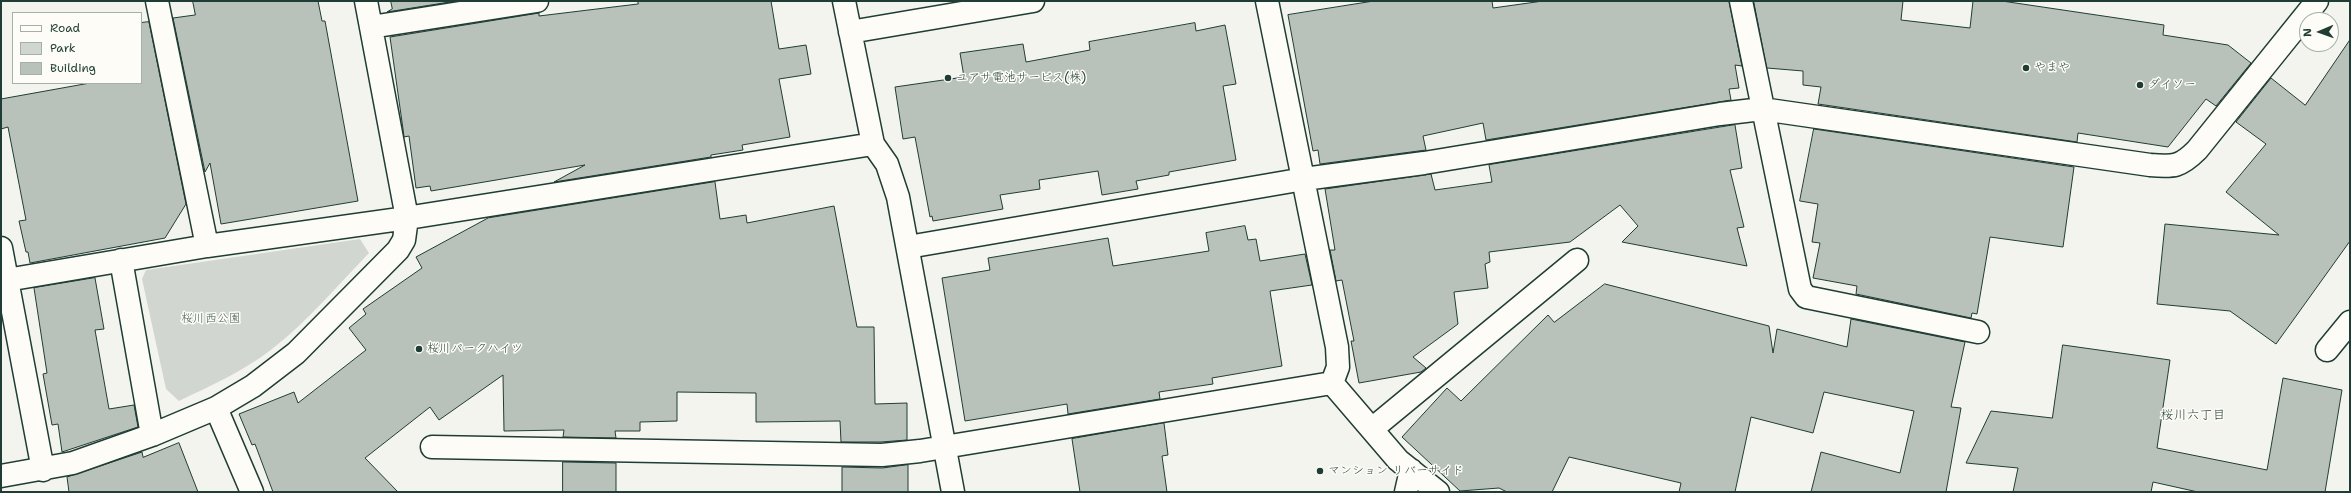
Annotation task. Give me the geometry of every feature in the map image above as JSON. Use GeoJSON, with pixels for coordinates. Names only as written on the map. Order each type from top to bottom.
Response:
{"type":"FeatureCollection","features":[{"type":"Feature","properties":{"kind":"street"},"geometry":{"type":"LineString","coordinates":[[157,1],[207,246]]}},
{"type":"Feature","properties":{"kind":"street"},"geometry":{"type":"LineString","coordinates":[[1,476],[43,470],[73,463],[152,436],[216,408],[277,369],[366,285],[398,250],[404,240],[407,218],[366,1]]}},
{"type":"Feature","properties":{"kind":"street"},"geometry":{"type":"LineString","coordinates":[[371,27],[537,1]]}},
{"type":"Feature","properties":{"kind":"street"},"geometry":{"type":"LineString","coordinates":[[844,1],[872,144],[887,164],[898,197],[953,492]]}},
{"type":"Feature","properties":{"kind":"street"},"geometry":{"type":"LineString","coordinates":[[850,32],[1033,1]]}},
{"type":"Feature","properties":{"kind":"street"},"geometry":{"type":"LineString","coordinates":[[1267,1],[1304,179],[1338,358],[1336,375],[1332,383]]}},
{"type":"Feature","properties":{"kind":"street"},"geometry":{"type":"LineString","coordinates":[[1741,1],[1800,289],[1806,297],[1978,332]]}},
{"type":"Feature","properties":{"kind":"street"},"geometry":{"type":"LineString","coordinates":[[908,247],[1304,179],[1424,163],[1720,114],[1762,109],[2166,166],[2183,163],[2198,150],[2317,1]]}},
{"type":"Feature","properties":{"kind":"street"},"geometry":{"type":"LineString","coordinates":[[4,280],[207,246],[407,218],[872,144]]}},
{"type":"Feature","properties":{"kind":"street"},"geometry":{"type":"LineString","coordinates":[[1,248],[4,280],[43,470]]}},
{"type":"Feature","properties":{"kind":"street"},"geometry":{"type":"LineString","coordinates":[[121,260],[152,436]]}},
{"type":"Feature","properties":{"kind":"street"},"geometry":{"type":"LineString","coordinates":[[1372,429],[1577,260]]}},
{"type":"Feature","properties":{"kind":"street"},"geometry":{"type":"LineString","coordinates":[[2327,350],[2350,322]]}},
{"type":"Feature","properties":{"kind":"street"},"geometry":{"type":"LineString","coordinates":[[1332,383],[1398,460],[1438,492]]}},
{"type":"Feature","properties":{"kind":"street"},"geometry":{"type":"LineString","coordinates":[[432,447],[882,455],[920,451],[1332,383]]}},
{"type":"Feature","properties":{"kind":"street"},"geometry":{"type":"LineString","coordinates":[[216,408],[252,492]]}},
{"type":"Feature","properties":{"kind":"street"},"geometry":{"type":"LineString","coordinates":[[1406,492],[1411,470]]}},
{"type":"Feature","properties":{"kind":"green space","name":"桜川西公園"},"geometry":{"type":"Polygon","coordinates":[[[360,239],[369,253],[298,327],[272,349],[250,364],[215,384],[179,401],[166,389],[142,279],[146,270],[360,239]]]}},
{"type":"Feature","properties":{"kind":"building"},"geometry":{"type":"Polygon","coordinates":[[[193,1],[318,1],[322,21],[325,21],[358,201],[221,224],[210,163],[205,172],[173,18],[195,15],[193,1]]]}},
{"type":"Feature","properties":{"kind":"building"},"geometry":{"type":"Polygon","coordinates":[[[391,1],[456,1],[387,12],[392,9],[391,1]]]}},
{"type":"Feature","properties":{"kind":"building"},"geometry":{"type":"Polygon","coordinates":[[[638,1],[771,1],[779,49],[806,45],[811,74],[779,79],[790,137],[742,145],[743,150],[711,155],[711,157],[554,182],[585,165],[431,191],[430,186],[416,188],[409,136],[404,137],[390,37],[539,13],[539,16],[638,4],[638,1]]]}},
{"type":"Feature","properties":{"kind":"building"},"geometry":{"type":"Polygon","coordinates":[[[1374,1],[1492,1],[1493,8],[1543,1],[1729,1],[1742,66],[1735,65],[1739,88],[1729,89],[1731,100],[1486,140],[1483,123],[1423,136],[1426,150],[1320,164],[1318,150],[1313,151],[1288,15],[1374,1]]]}},
{"type":"Feature","properties":{"kind":"building"},"geometry":{"type":"Polygon","coordinates":[[[1754,1],[1903,1],[1901,20],[1970,28],[1973,1],[2002,1],[2164,25],[2163,35],[2228,45],[2251,63],[2216,106],[2206,99],[2168,147],[2078,133],[2077,142],[1818,104],[1821,87],[1803,85],[1803,71],[1767,68],[1754,1]]]}},
{"type":"Feature","properties":{"kind":"building"},"geometry":{"type":"Polygon","coordinates":[[[149,22],[186,204],[165,238],[30,263],[19,221],[26,220],[8,127],[1,129],[1,99],[84,84],[142,84],[142,23],[149,22]]]}},
{"type":"Feature","properties":{"kind":"building"},"geometry":{"type":"Polygon","coordinates":[[[1195,23],[1196,31],[1225,25],[1236,84],[1223,86],[1236,160],[1169,172],[1169,175],[1136,181],[1138,189],[1102,195],[1098,171],[1039,180],[1040,189],[1000,195],[1003,209],[933,221],[932,216],[930,217],[915,137],[903,139],[895,87],[964,77],[960,53],[1023,44],[1026,62],[1090,50],[1089,42],[1195,23]]]}},
{"type":"Feature","properties":{"kind":"building"},"geometry":{"type":"Polygon","coordinates":[[[2350,40],[2350,241],[2276,344],[2230,311],[2157,304],[2165,224],[2279,235],[2226,192],[2266,144],[2236,122],[2271,78],[2305,105],[2350,40]]]}},
{"type":"Feature","properties":{"kind":"building"},"geometry":{"type":"Polygon","coordinates":[[[1735,125],[1742,168],[1730,170],[1744,227],[1737,228],[1747,266],[1622,242],[1638,226],[1620,205],[1570,242],[1489,252],[1490,262],[1485,264],[1488,288],[1454,292],[1458,324],[1413,357],[1426,368],[1421,372],[1359,383],[1351,341],[1354,341],[1342,280],[1336,281],[1330,250],[1335,250],[1325,189],[1431,174],[1435,190],[1492,182],[1489,165],[1735,125]]]}},
{"type":"Feature","properties":{"kind":"building"},"geometry":{"type":"Polygon","coordinates":[[[1814,129],[2074,167],[2063,247],[1990,237],[1977,314],[1972,313],[1971,318],[1856,294],[1857,286],[1813,278],[1820,243],[1812,242],[1818,204],[1800,201],[1814,129]]]}},
{"type":"Feature","properties":{"kind":"building"},"geometry":{"type":"Polygon","coordinates":[[[715,182],[720,219],[746,215],[747,223],[834,206],[857,327],[874,327],[875,404],[907,403],[907,440],[881,442],[841,442],[840,421],[756,422],[756,393],[677,392],[677,421],[640,422],[640,431],[615,431],[616,438],[563,437],[564,430],[504,431],[503,375],[439,420],[430,407],[365,458],[398,492],[273,492],[255,444],[252,445],[239,414],[294,392],[298,403],[366,350],[349,328],[366,314],[363,309],[422,268],[416,257],[488,218],[715,182]]]}},
{"type":"Feature","properties":{"kind":"building"},"geometry":{"type":"Polygon","coordinates":[[[1245,226],[1248,240],[1256,239],[1260,261],[1305,254],[1312,285],[1270,291],[1282,366],[1212,378],[1213,384],[1159,392],[1160,399],[1068,414],[1067,404],[965,421],[942,278],[990,270],[988,258],[1108,238],[1113,266],[1209,251],[1206,233],[1245,226]]]}},
{"type":"Feature","properties":{"kind":"building"},"geometry":{"type":"Polygon","coordinates":[[[95,278],[104,329],[95,330],[109,409],[134,405],[138,427],[62,452],[58,424],[52,425],[43,374],[47,373],[34,288],[95,278]]]}},
{"type":"Feature","properties":{"kind":"building"},"geometry":{"type":"Polygon","coordinates":[[[1605,284],[1769,326],[1773,353],[1777,329],[1847,347],[1851,319],[1965,342],[1951,407],[1961,408],[1946,492],[1811,492],[1821,452],[1900,473],[1914,411],[1824,392],[1813,433],[1751,417],[1735,492],[1679,492],[1681,483],[1569,457],[1552,492],[1507,492],[1499,488],[1460,491],[1402,437],[1447,388],[1461,401],[1548,315],[1554,322],[1605,284]]]}},
{"type":"Feature","properties":{"kind":"building"},"geometry":{"type":"Polygon","coordinates":[[[2063,345],[2170,360],[2157,448],[2267,470],[2283,378],[2342,390],[2325,492],[2198,492],[2153,482],[2151,492],[2013,492],[2018,468],[1966,463],[1991,411],[2052,418],[2063,345]]]}},
{"type":"Feature","properties":{"kind":"building"},"geometry":{"type":"Polygon","coordinates":[[[1164,423],[1168,455],[1162,456],[1167,492],[1080,492],[1072,439],[1164,423]]]}},
{"type":"Feature","properties":{"kind":"building"},"geometry":{"type":"Polygon","coordinates":[[[179,443],[198,492],[69,492],[67,477],[142,452],[143,457],[179,443]]]}},
{"type":"Feature","properties":{"kind":"building"},"geometry":{"type":"Polygon","coordinates":[[[563,462],[616,463],[616,492],[563,492],[563,462]]]}},
{"type":"Feature","properties":{"kind":"building"},"geometry":{"type":"Polygon","coordinates":[[[908,465],[908,492],[842,492],[842,467],[882,468],[908,465]]]}},
{"type":"Feature","properties":{"kind":"place","name":"やまや"},"geometry":{"type":"Point","coordinates":[2026,68]}},
{"type":"Feature","properties":{"kind":"place","name":"ユアサ電池サービス(株)"},"geometry":{"type":"Point","coordinates":[948,78]}},
{"type":"Feature","properties":{"kind":"place","name":"ダイソー"},"geometry":{"type":"Point","coordinates":[2140,85]}},
{"type":"Feature","properties":{"kind":"place","name":"桜川パークハイツ"},"geometry":{"type":"Point","coordinates":[419,349]}},
{"type":"Feature","properties":{"kind":"place","name":"マンション リバーサイド"},"geometry":{"type":"Point","coordinates":[1320,471]}},
{"type":"Feature","properties":{"kind":"district","name":"桜川六丁目"},"geometry":{"type":"Point","coordinates":[2193,416]}}]}
